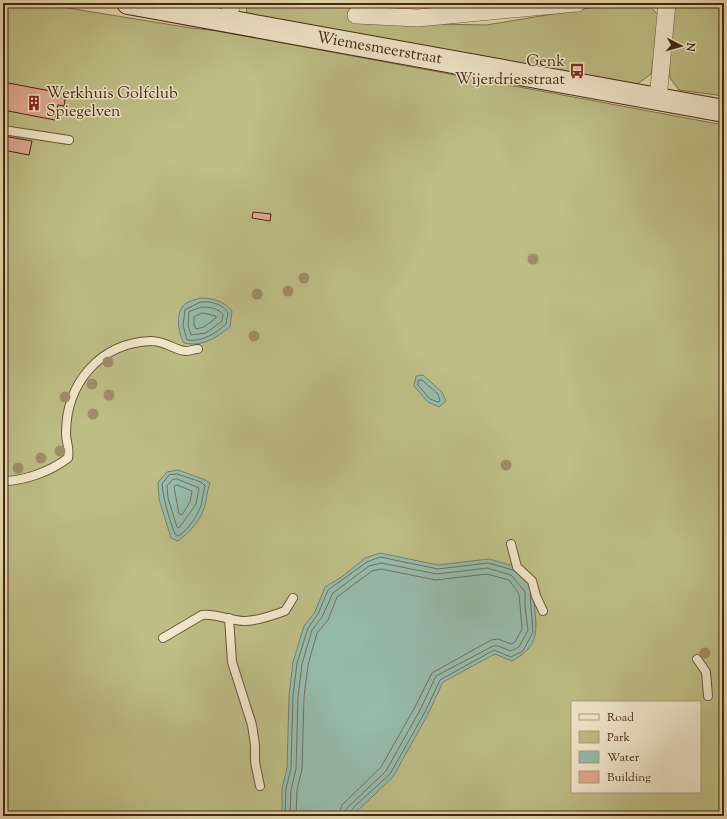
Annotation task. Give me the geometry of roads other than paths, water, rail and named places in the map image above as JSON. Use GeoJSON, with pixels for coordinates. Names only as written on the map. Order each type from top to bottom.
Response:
{"type":"FeatureCollection","features":[{"type":"Feature","properties":{"kind":"main road","name":"Wiemesmeerstraat"},"geometry":{"type":"LineString","coordinates":[[128,3],[230,12],[658,99],[724,111]]}},
{"type":"Feature","properties":{"kind":"street"},"geometry":{"type":"LineString","coordinates":[[356,15],[378,10],[418,18],[577,3]]}},
{"type":"Feature","properties":{"kind":"street"},"geometry":{"type":"LineString","coordinates":[[658,99],[667,3]]}},
{"type":"Feature","properties":{"kind":"lane"},"geometry":{"type":"LineString","coordinates":[[3,130],[69,140]]}},
{"type":"Feature","properties":{"kind":"lane"},"geometry":{"type":"LineString","coordinates":[[3,481],[19,480],[41,472],[68,458],[70,449],[66,435],[73,392],[90,367],[105,354],[127,346],[150,341],[164,342],[185,351],[198,349]]}},
{"type":"Feature","properties":{"kind":"lane"},"geometry":{"type":"LineString","coordinates":[[511,544],[517,567],[532,581],[536,596],[543,611]]}},
{"type":"Feature","properties":{"kind":"lane"},"geometry":{"type":"LineString","coordinates":[[163,638],[202,615],[208,614],[216,618],[229,618],[246,621],[285,611],[293,598]]}},
{"type":"Feature","properties":{"kind":"lane"},"geometry":{"type":"LineString","coordinates":[[229,618],[232,662],[252,725],[255,745],[255,762],[260,786]]}},
{"type":"Feature","properties":{"kind":"lane"},"geometry":{"type":"LineString","coordinates":[[697,659],[706,672],[708,696]]}},
{"type":"Feature","properties":{"kind":"water"},"geometry":{"type":"Polygon","coordinates":[[[200,298],[218,301],[229,308],[232,311],[230,327],[219,335],[203,343],[184,343],[178,320],[179,314],[183,306],[200,298]]]}},
{"type":"Feature","properties":{"kind":"water"},"geometry":{"type":"Polygon","coordinates":[[[423,375],[442,392],[446,401],[439,407],[428,402],[414,386],[416,376],[423,375]]]}},
{"type":"Feature","properties":{"kind":"water"},"geometry":{"type":"Polygon","coordinates":[[[178,470],[210,483],[201,515],[191,530],[178,541],[171,538],[159,499],[158,482],[167,472],[178,470]]]}},
{"type":"Feature","properties":{"kind":"water"},"geometry":{"type":"Polygon","coordinates":[[[380,553],[438,565],[489,559],[517,567],[534,590],[536,631],[534,639],[530,647],[523,654],[512,661],[495,654],[443,682],[428,714],[393,777],[352,816],[282,816],[282,788],[287,768],[289,696],[293,662],[304,626],[315,612],[325,587],[343,576],[365,558],[380,553]]]}},
{"type":"Feature","properties":{"kind":"place","name":"Genk Wijerdriesstraat"},"geometry":{"type":"Point","coordinates":[577,71]}},
{"type":"Feature","properties":{"kind":"place","name":"Werkhuis Golfclub Spiegelven"},"geometry":{"type":"Point","coordinates":[34,103]}}]}
